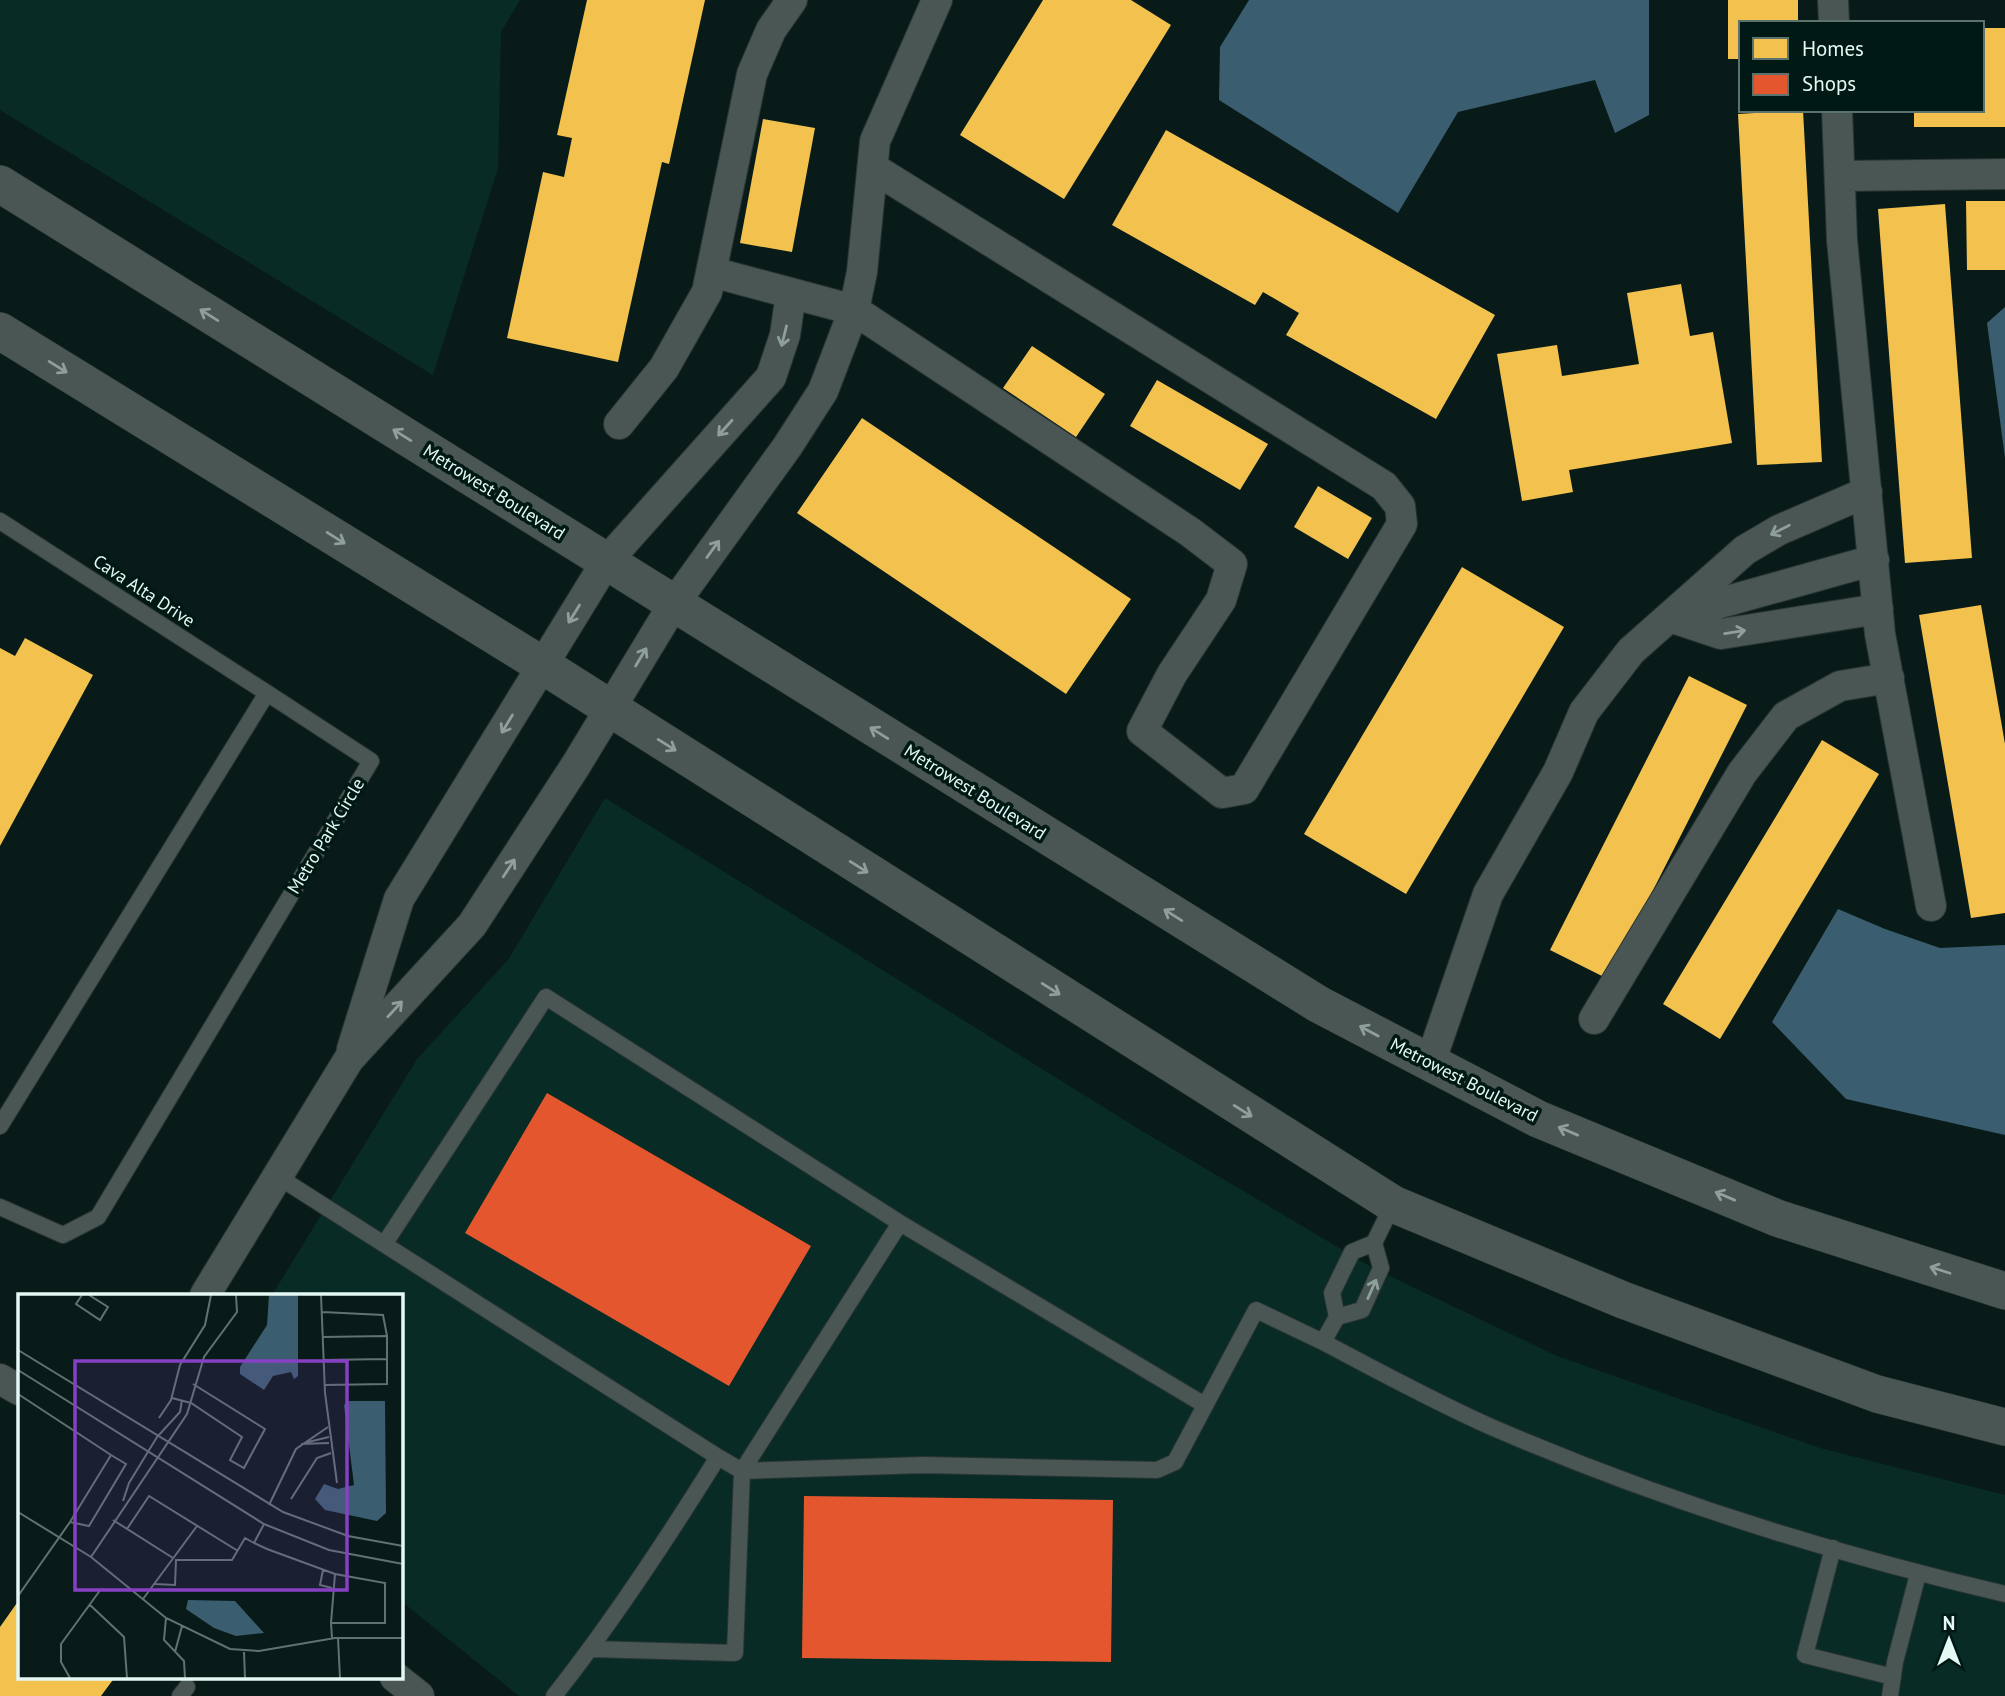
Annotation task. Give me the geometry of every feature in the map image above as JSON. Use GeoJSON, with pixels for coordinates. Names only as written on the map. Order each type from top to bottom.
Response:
{"type":"FeatureCollection","features":[{"type":"Feature","properties":{"kind":"street"},"geometry":{"type":"LineString","coordinates":[[619,424],[670,358],[707,292],[752,74],[771,30],[792,0]]}},
{"type":"Feature","properties":{"kind":"street"},"geometry":{"type":"LineString","coordinates":[[206,1294],[349,1059],[472,925],[673,605],[787,447],[822,391],[854,310],[862,272],[875,141],[937,0]]}},
{"type":"Feature","properties":{"kind":"street"},"geometry":{"type":"LineString","coordinates":[[1833,0],[1834,21]]}},
{"type":"Feature","properties":{"kind":"street"},"geometry":{"type":"LineString","coordinates":[[1837,112],[1842,240],[1878,609],[1931,906]]}},
{"type":"Feature","properties":{"kind":"street"},"geometry":{"type":"LineString","coordinates":[[712,272],[854,310],[1189,531],[1232,564],[1221,600],[1172,674],[1142,732],[1222,793],[1244,789],[1402,524],[1399,506],[1384,485],[873,168]]}},
{"type":"Feature","properties":{"kind":"street"},"geometry":{"type":"LineString","coordinates":[[1840,176],[2005,174]]}},
{"type":"Feature","properties":{"kind":"street","name":"Metrowest Boulevard"},"geometry":{"type":"LineString","coordinates":[[0,184],[1318,1004],[1538,1119],[1777,1218],[2005,1291]]}},
{"type":"Feature","properties":{"kind":"street"},"geometry":{"type":"LineString","coordinates":[[349,1059],[399,899],[606,562],[771,377],[785,335],[791,293]]}},
{"type":"Feature","properties":{"kind":"street"},"geometry":{"type":"LineString","coordinates":[[0,331],[542,665],[1393,1204],[1623,1300],[1877,1394],[2005,1427]]}},
{"type":"Feature","properties":{"kind":"street"},"geometry":{"type":"LineString","coordinates":[[1430,1062],[1488,894],[1558,772],[1584,712],[1631,651],[1745,551],[1779,530],[1867,492]]}},
{"type":"Feature","properties":{"kind":"street"},"geometry":{"type":"LineString","coordinates":[[1670,617],[1874,560]]}},
{"type":"Feature","properties":{"kind":"street"},"geometry":{"type":"LineString","coordinates":[[1670,617],[1721,634],[1878,609]]}},
{"type":"Feature","properties":{"kind":"street"},"geometry":{"type":"LineString","coordinates":[[1594,1019],[1742,773],[1786,716],[1840,686],[1889,678]]}},
{"type":"Feature","properties":{"kind":"street"},"geometry":{"type":"LineString","coordinates":[[0,1379],[18,1389]]}},
{"type":"Feature","properties":{"kind":"street"},"geometry":{"type":"LineString","coordinates":[[396,1678],[419,1696]]}},
{"type":"Feature","properties":{"kind":"lane","name":"Cava Alta Drive"},"geometry":{"type":"LineString","coordinates":[[0,521],[267,693]]}},
{"type":"Feature","properties":{"kind":"lane"},"geometry":{"type":"LineString","coordinates":[[0,1126],[267,693]]}},
{"type":"Feature","properties":{"kind":"lane","name":"Metro Park Circle"},"geometry":{"type":"LineString","coordinates":[[0,1207],[63,1235],[98,1217],[371,761],[267,693]]}},
{"type":"Feature","properties":{"kind":"lane"},"geometry":{"type":"LineString","coordinates":[[385,1243],[546,997],[901,1223],[1203,1404]]}},
{"type":"Feature","properties":{"kind":"lane"},"geometry":{"type":"LineString","coordinates":[[277,1176],[742,1471],[923,1465],[1157,1470],[1175,1462],[1203,1404],[1256,1310],[1488,1425],[1617,1479],[1918,1574],[2005,1594]]}},
{"type":"Feature","properties":{"kind":"lane"},"geometry":{"type":"LineString","coordinates":[[1337,1317],[1362,1310],[1381,1268],[1374,1243],[1393,1204]]}},
{"type":"Feature","properties":{"kind":"lane"},"geometry":{"type":"LineString","coordinates":[[591,1649],[734,1653],[742,1471],[901,1223]]}},
{"type":"Feature","properties":{"kind":"lane"},"geometry":{"type":"LineString","coordinates":[[1323,1342],[1337,1317],[1332,1293],[1352,1252],[1374,1243]]}},
{"type":"Feature","properties":{"kind":"lane"},"geometry":{"type":"LineString","coordinates":[[554,1696],[591,1649],[718,1457]]}},
{"type":"Feature","properties":{"kind":"lane"},"geometry":{"type":"LineString","coordinates":[[1833,1548],[1805,1655],[1893,1677]]}},
{"type":"Feature","properties":{"kind":"lane"},"geometry":{"type":"LineString","coordinates":[[1890,1696],[1918,1574]]}},
{"type":"Feature","properties":{"kind":"shaded area"},"geometry":{"type":"Polygon","coordinates":[[[0,0],[520,0],[501,32],[498,168],[433,375],[0,110],[0,0]]]}},
{"type":"Feature","properties":{"kind":"shaded area"},"geometry":{"type":"Polygon","coordinates":[[[605,798],[1142,1131],[1373,1268],[1557,1356],[1820,1448],[2005,1495],[2005,1696],[519,1696],[402,1602],[402,1294],[273,1294],[417,1059],[508,960],[605,798]]]}},
{"type":"Feature","properties":{"kind":"water"},"geometry":{"type":"Polygon","coordinates":[[[1249,0],[1649,0],[1649,115],[1615,133],[1595,80],[1458,112],[1398,213],[1219,100],[1220,47],[1249,0]]]}},
{"type":"Feature","properties":{"kind":"water"},"geometry":{"type":"Polygon","coordinates":[[[2005,307],[2005,458],[1987,323],[2005,307]]]}},
{"type":"Feature","properties":{"kind":"water"},"geometry":{"type":"Polygon","coordinates":[[[1838,909],[1940,948],[2005,945],[2005,1135],[1846,1099],[1772,1022],[1838,909]]]}},
{"type":"Feature","properties":{"kind":"building: Homes"},"geometry":{"type":"Polygon","coordinates":[[[587,0],[705,0],[669,164],[662,162],[618,362],[507,338],[543,172],[564,177],[572,138],[557,135],[587,0]]]}},
{"type":"Feature","properties":{"kind":"building: Homes"},"geometry":{"type":"Polygon","coordinates":[[[1043,0],[1131,0],[1171,25],[1064,199],[960,135],[1043,0]]]}},
{"type":"Feature","properties":{"kind":"building: Homes"},"geometry":{"type":"Polygon","coordinates":[[[1728,0],[1798,0],[1798,21],[1739,21],[1739,59],[1728,59],[1728,0]]]}},
{"type":"Feature","properties":{"kind":"building: Homes"},"geometry":{"type":"Polygon","coordinates":[[[1984,28],[2005,28],[2005,127],[1914,127],[1914,112],[1984,112],[1984,28]]]}},
{"type":"Feature","properties":{"kind":"building: Homes"},"geometry":{"type":"Polygon","coordinates":[[[1803,112],[1822,462],[1757,465],[1738,114],[1803,112]]]}},
{"type":"Feature","properties":{"kind":"building: Homes"},"geometry":{"type":"Polygon","coordinates":[[[763,119],[815,128],[792,252],[740,243],[763,119]]]}},
{"type":"Feature","properties":{"kind":"building: Homes"},"geometry":{"type":"Polygon","coordinates":[[[1166,130],[1495,315],[1436,419],[1286,335],[1299,313],[1263,292],[1255,305],[1112,225],[1166,130]]]}},
{"type":"Feature","properties":{"kind":"building: Homes"},"geometry":{"type":"Polygon","coordinates":[[[1966,201],[2005,201],[2005,270],[1967,270],[1966,201]]]}},
{"type":"Feature","properties":{"kind":"building: Homes"},"geometry":{"type":"Polygon","coordinates":[[[1945,204],[1972,558],[1905,563],[1878,209],[1945,204]]]}},
{"type":"Feature","properties":{"kind":"building: Homes"},"geometry":{"type":"Polygon","coordinates":[[[1681,284],[1690,336],[1713,332],[1732,443],[1569,470],[1573,492],[1522,501],[1497,354],[1557,345],[1562,376],[1639,364],[1627,293],[1681,284]]]}},
{"type":"Feature","properties":{"kind":"building: Homes"},"geometry":{"type":"Polygon","coordinates":[[[1032,346],[1105,394],[1076,437],[1003,388],[1032,346]]]}},
{"type":"Feature","properties":{"kind":"building: Homes"},"geometry":{"type":"Polygon","coordinates":[[[1157,380],[1268,444],[1240,490],[1130,426],[1157,380]]]}},
{"type":"Feature","properties":{"kind":"building: Homes"},"geometry":{"type":"Polygon","coordinates":[[[862,418],[1131,599],[1066,694],[797,513],[862,418]]]}},
{"type":"Feature","properties":{"kind":"building: Homes"},"geometry":{"type":"Polygon","coordinates":[[[1318,486],[1372,518],[1348,559],[1294,527],[1318,486]]]}},
{"type":"Feature","properties":{"kind":"building: Homes"},"geometry":{"type":"Polygon","coordinates":[[[1462,567],[1564,627],[1406,894],[1304,834],[1462,567]]]}},
{"type":"Feature","properties":{"kind":"building: Homes"},"geometry":{"type":"Polygon","coordinates":[[[1981,605],[2005,744],[2005,913],[1971,918],[1919,615],[1981,605]]]}},
{"type":"Feature","properties":{"kind":"building: Homes"},"geometry":{"type":"Polygon","coordinates":[[[25,638],[93,675],[0,846],[0,648],[15,656],[25,638]]]}},
{"type":"Feature","properties":{"kind":"building: Homes"},"geometry":{"type":"Polygon","coordinates":[[[1689,676],[1747,705],[1608,979],[1550,950],[1689,676]]]}},
{"type":"Feature","properties":{"kind":"building: Homes"},"geometry":{"type":"Polygon","coordinates":[[[1822,740],[1879,774],[1720,1039],[1663,1004],[1822,740]]]}},
{"type":"Feature","properties":{"kind":"building: Homes"},"geometry":{"type":"Polygon","coordinates":[[[18,1601],[18,1678],[114,1678],[101,1696],[0,1696],[0,1627],[18,1601]]]}},
{"type":"Feature","properties":{"kind":"building: Shops"},"geometry":{"type":"Polygon","coordinates":[[[547,1093],[811,1246],[729,1386],[465,1233],[547,1093]]]}},
{"type":"Feature","properties":{"kind":"building: Shops"},"geometry":{"type":"Polygon","coordinates":[[[804,1496],[1113,1500],[1111,1662],[802,1658],[804,1496]]]}}]}
